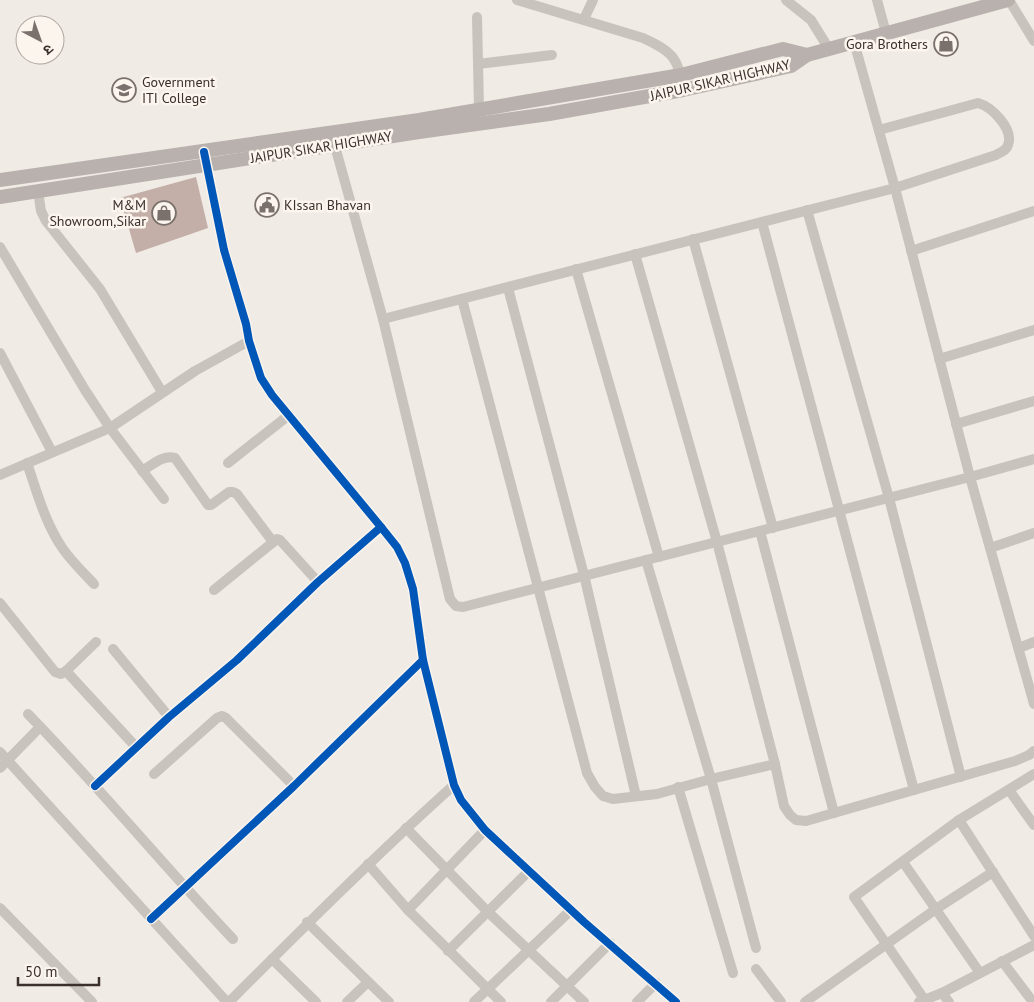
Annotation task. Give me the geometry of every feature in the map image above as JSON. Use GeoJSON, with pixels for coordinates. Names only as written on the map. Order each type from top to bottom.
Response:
{"type":"FeatureCollection","features":[{"type":"Feature","properties":{"kind":"main road"},"geometry":{"type":"LineString","coordinates":[[806,55],[990,2],[1009,0]]}},
{"type":"Feature","properties":{"kind":"main road","name":"JAIPUR SIKAR HIGHWAY"},"geometry":{"type":"LineString","coordinates":[[333,139],[479,109],[681,75],[783,49],[806,55]]}},
{"type":"Feature","properties":{"kind":"main road","name":"JAIPUR SIKAR HIGHWAY"},"geometry":{"type":"LineString","coordinates":[[0,197],[205,159],[333,139],[549,114],[683,90],[791,66],[806,55]]}},
{"type":"Feature","properties":{"kind":"main road","name":"JAIPUR SIKAR HIGHWAY"},"geometry":{"type":"LineString","coordinates":[[0,180],[205,159]]}},
{"type":"Feature","properties":{"kind":"street"},"geometry":{"type":"LineString","coordinates":[[517,0],[584,19],[642,38],[659,46],[675,58],[681,75],[683,90]]}},
{"type":"Feature","properties":{"kind":"street"},"geometry":{"type":"LineString","coordinates":[[584,19],[593,0]]}},
{"type":"Feature","properties":{"kind":"street"},"geometry":{"type":"LineString","coordinates":[[786,0],[810,20],[829,49]]}},
{"type":"Feature","properties":{"kind":"street"},"geometry":{"type":"LineString","coordinates":[[877,0],[886,33]]}},
{"type":"Feature","properties":{"kind":"street"},"geometry":{"type":"LineString","coordinates":[[1009,0],[1034,42]]}},
{"type":"Feature","properties":{"kind":"street"},"geometry":{"type":"LineString","coordinates":[[477,17],[479,109]]}},
{"type":"Feature","properties":{"kind":"street"},"geometry":{"type":"LineString","coordinates":[[854,42],[895,188],[970,477],[1034,704]]}},
{"type":"Feature","properties":{"kind":"street"},"geometry":{"type":"LineString","coordinates":[[478,64],[552,56]]}},
{"type":"Feature","properties":{"kind":"street"},"geometry":{"type":"LineString","coordinates":[[383,319],[895,188],[996,155],[1005,151],[1009,144],[1008,134],[1002,122],[993,111],[985,105],[978,103],[878,130]]}},
{"type":"Feature","properties":{"kind":"street"},"geometry":{"type":"LineString","coordinates":[[333,139],[383,319],[450,599],[456,606],[463,607],[1034,459]]}},
{"type":"Feature","properties":{"kind":"street"},"geometry":{"type":"LineString","coordinates":[[205,159],[224,250],[261,378],[272,395],[397,547],[408,572],[413,589],[423,660],[454,785],[461,800],[485,830],[571,910],[676,1002]]}},
{"type":"Feature","properties":{"kind":"street"},"geometry":{"type":"LineString","coordinates":[[38,191],[46,221],[100,289],[162,392]]}},
{"type":"Feature","properties":{"kind":"street"},"geometry":{"type":"LineString","coordinates":[[807,210],[889,498],[961,776]]}},
{"type":"Feature","properties":{"kind":"street"},"geometry":{"type":"LineString","coordinates":[[911,251],[1034,211]]}},
{"type":"Feature","properties":{"kind":"street"},"geometry":{"type":"LineString","coordinates":[[762,222],[914,790]]}},
{"type":"Feature","properties":{"kind":"street"},"geometry":{"type":"LineString","coordinates":[[693,239],[773,528]]}},
{"type":"Feature","properties":{"kind":"street"},"geometry":{"type":"LineString","coordinates":[[0,247],[85,390],[110,428],[164,499]]}},
{"type":"Feature","properties":{"kind":"street"},"geometry":{"type":"LineString","coordinates":[[635,254],[717,542],[776,764],[784,806],[790,815],[796,820],[806,821],[1015,761],[1029,755],[1034,750]]}},
{"type":"Feature","properties":{"kind":"street"},"geometry":{"type":"LineString","coordinates":[[576,269],[659,557]]}},
{"type":"Feature","properties":{"kind":"street"},"geometry":{"type":"LineString","coordinates":[[508,288],[584,575],[636,796]]}},
{"type":"Feature","properties":{"kind":"street"},"geometry":{"type":"LineString","coordinates":[[462,299],[587,773],[595,787],[603,796],[613,799],[657,794],[678,787],[776,764]]}},
{"type":"Feature","properties":{"kind":"street"},"geometry":{"type":"LineString","coordinates":[[940,359],[1034,330]]}},
{"type":"Feature","properties":{"kind":"street"},"geometry":{"type":"LineString","coordinates":[[0,475],[110,428],[195,371],[249,341]]}},
{"type":"Feature","properties":{"kind":"street"},"geometry":{"type":"LineString","coordinates":[[0,353],[52,452]]}},
{"type":"Feature","properties":{"kind":"street"},"geometry":{"type":"LineString","coordinates":[[956,424],[1034,401]]}},
{"type":"Feature","properties":{"kind":"street"},"geometry":{"type":"LineString","coordinates":[[228,463],[289,415]]}},
{"type":"Feature","properties":{"kind":"street"},"geometry":{"type":"LineString","coordinates":[[142,471],[166,457],[172,456],[208,505],[211,505],[229,492],[237,494],[273,542]]}},
{"type":"Feature","properties":{"kind":"street"},"geometry":{"type":"LineString","coordinates":[[27,463],[50,526],[64,550],[94,584]]}},
{"type":"Feature","properties":{"kind":"street"},"geometry":{"type":"LineString","coordinates":[[95,786],[169,717],[237,660],[318,582],[381,526]]}},
{"type":"Feature","properties":{"kind":"street"},"geometry":{"type":"LineString","coordinates":[[760,531],[834,813]]}},
{"type":"Feature","properties":{"kind":"street"},"geometry":{"type":"LineString","coordinates":[[990,548],[1034,532]]}},
{"type":"Feature","properties":{"kind":"street"},"geometry":{"type":"LineString","coordinates":[[214,590],[277,539],[318,582]]}},
{"type":"Feature","properties":{"kind":"street"},"geometry":{"type":"LineString","coordinates":[[646,560],[711,779],[756,948]]}},
{"type":"Feature","properties":{"kind":"street"},"geometry":{"type":"LineString","coordinates":[[0,603],[55,672],[61,674],[66,671],[96,642]]}},
{"type":"Feature","properties":{"kind":"street"},"geometry":{"type":"LineString","coordinates":[[1019,648],[1034,642]]}},
{"type":"Feature","properties":{"kind":"street"},"geometry":{"type":"LineString","coordinates":[[113,649],[169,717]]}},
{"type":"Feature","properties":{"kind":"street"},"geometry":{"type":"LineString","coordinates":[[151,919],[294,786],[423,660]]}},
{"type":"Feature","properties":{"kind":"street"},"geometry":{"type":"LineString","coordinates":[[66,671],[136,747]]}},
{"type":"Feature","properties":{"kind":"street"},"geometry":{"type":"LineString","coordinates":[[28,714],[233,939]]}},
{"type":"Feature","properties":{"kind":"street"},"geometry":{"type":"LineString","coordinates":[[154,774],[217,718],[222,716],[294,786]]}},
{"type":"Feature","properties":{"kind":"street"},"geometry":{"type":"LineString","coordinates":[[4,764],[40,727]]}},
{"type":"Feature","properties":{"kind":"street"},"geometry":{"type":"LineString","coordinates":[[0,752],[4,764],[228,1002],[307,922],[454,785]]}},
{"type":"Feature","properties":{"kind":"street"},"geometry":{"type":"LineString","coordinates":[[1034,774],[959,820],[854,897],[922,1001],[942,993],[1034,945]]}},
{"type":"Feature","properties":{"kind":"street"},"geometry":{"type":"LineString","coordinates":[[678,787],[734,973]]}},
{"type":"Feature","properties":{"kind":"street"},"geometry":{"type":"LineString","coordinates":[[1009,790],[1034,825]]}},
{"type":"Feature","properties":{"kind":"street"},"geometry":{"type":"LineString","coordinates":[[959,820],[1034,936]]}},
{"type":"Feature","properties":{"kind":"street"},"geometry":{"type":"LineString","coordinates":[[406,828],[488,912],[584,1002]]}},
{"type":"Feature","properties":{"kind":"street"},"geometry":{"type":"LineString","coordinates":[[408,910],[485,830]]}},
{"type":"Feature","properties":{"kind":"street"},"geometry":{"type":"LineString","coordinates":[[903,862],[980,973]]}},
{"type":"Feature","properties":{"kind":"street"},"geometry":{"type":"LineString","coordinates":[[368,864],[408,910],[501,1002]]}},
{"type":"Feature","properties":{"kind":"street"},"geometry":{"type":"LineString","coordinates":[[448,951],[529,871]]}},
{"type":"Feature","properties":{"kind":"street"},"geometry":{"type":"LineString","coordinates":[[805,1002],[936,909],[993,872]]}},
{"type":"Feature","properties":{"kind":"street"},"geometry":{"type":"LineString","coordinates":[[0,908],[92,1002]]}},
{"type":"Feature","properties":{"kind":"street"},"geometry":{"type":"LineString","coordinates":[[474,1002],[571,910]]}},
{"type":"Feature","properties":{"kind":"street"},"geometry":{"type":"LineString","coordinates":[[307,922],[389,1002]]}},
{"type":"Feature","properties":{"kind":"street"},"geometry":{"type":"LineString","coordinates":[[551,1002],[610,943]]}},
{"type":"Feature","properties":{"kind":"street"},"geometry":{"type":"LineString","coordinates":[[272,959],[316,1002]]}},
{"type":"Feature","properties":{"kind":"street"},"geometry":{"type":"LineString","coordinates":[[1002,961],[1033,1002]]}},
{"type":"Feature","properties":{"kind":"street"},"geometry":{"type":"LineString","coordinates":[[756,970],[781,1002]]}},
{"type":"Feature","properties":{"kind":"street"},"geometry":{"type":"LineString","coordinates":[[346,1002],[368,982]]}},
{"type":"Feature","properties":{"kind":"street"},"geometry":{"type":"LineString","coordinates":[[637,1002],[656,983]]}},
{"type":"Feature","properties":{"kind":"street"},"geometry":{"type":"LineString","coordinates":[[942,993],[949,1002]]}},
{"type":"Feature","properties":{"kind":"building","name":"M&M Showroom,Sikar"},"geometry":{"type":"Polygon","coordinates":[[[196,177],[208,228],[136,253],[120,198],[196,177]]]}},
{"type":"Feature","properties":{"kind":"cycle path"},"geometry":{"type":"LineString","coordinates":[[204,152],[224,250],[261,378],[272,395],[397,547],[405,563],[413,589],[423,660],[454,785],[461,800],[485,830],[584,922],[676,1002]]}},
{"type":"Feature","properties":{"kind":"cycle path"},"geometry":{"type":"LineString","coordinates":[[95,786],[169,717],[237,660],[318,582],[381,527]]}},
{"type":"Feature","properties":{"kind":"cycle path"},"geometry":{"type":"LineString","coordinates":[[151,919],[294,786],[423,660]]}},
{"type":"Feature","properties":{"kind":"place","name":"Gora Brothers"},"geometry":{"type":"Point","coordinates":[946,44]}},
{"type":"Feature","properties":{"kind":"place","name":"Government ITI College"},"geometry":{"type":"Point","coordinates":[124,90]}},
{"type":"Feature","properties":{"kind":"place","name":"KIssan Bhavan"},"geometry":{"type":"Point","coordinates":[267,205]}},
{"type":"Feature","properties":{"kind":"place","name":"M&M Showroom,Sikar"},"geometry":{"type":"Point","coordinates":[164,213]}}]}
